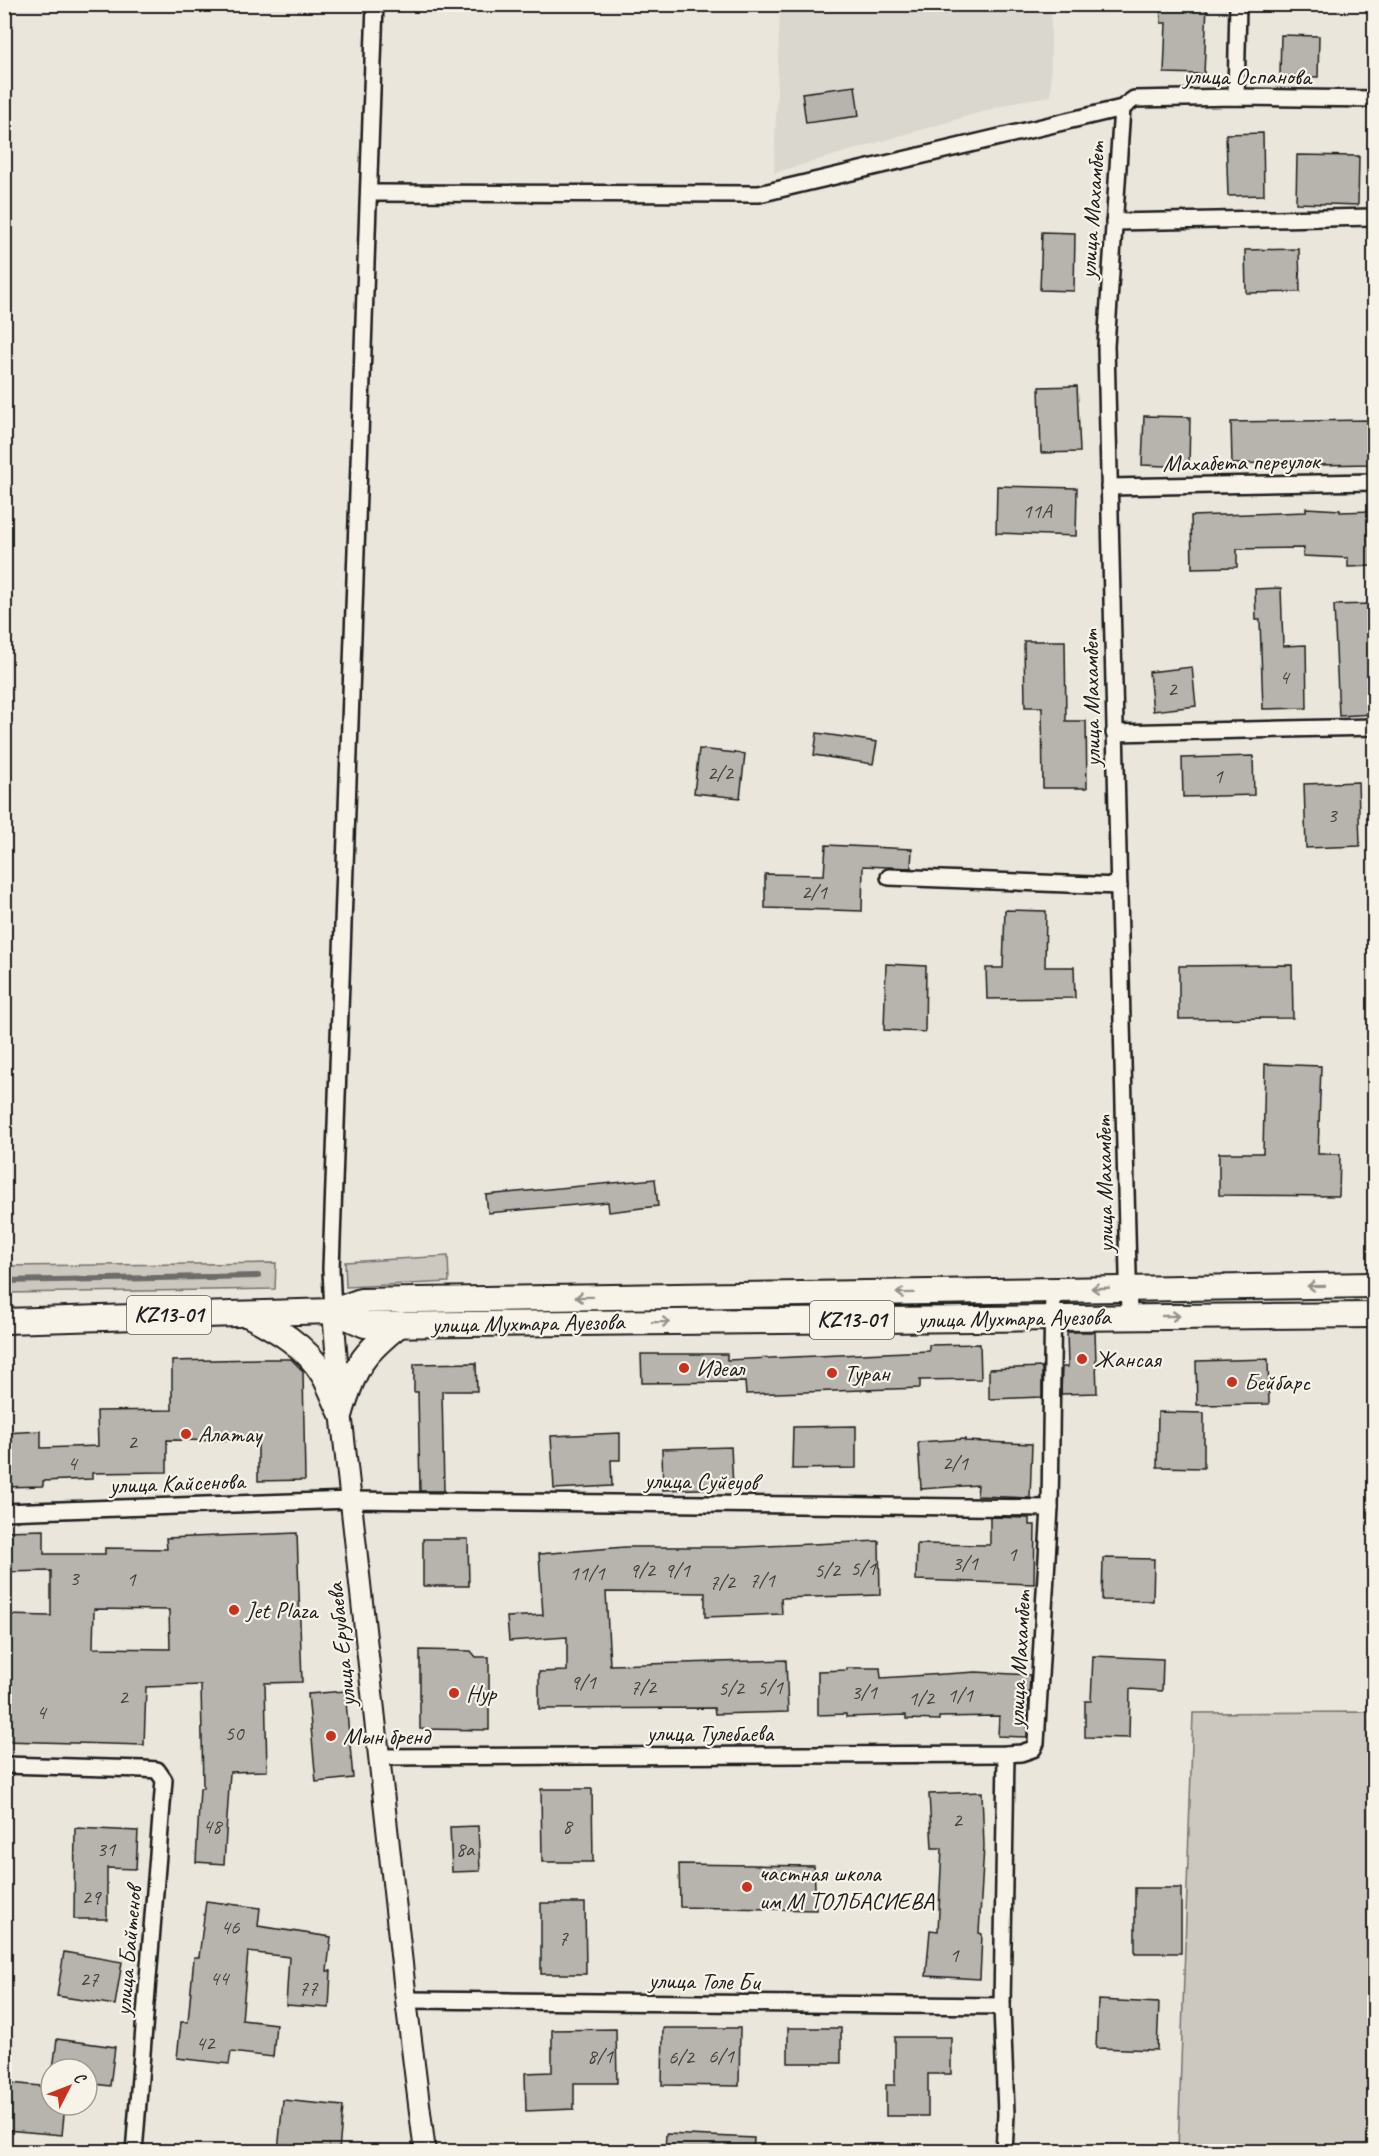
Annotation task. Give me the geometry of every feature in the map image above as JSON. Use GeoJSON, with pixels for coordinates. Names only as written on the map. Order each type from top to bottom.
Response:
{"type":"FeatureCollection","features":[{"type":"Feature","properties":{"kind":"main road","name":"улица Мухтара Ауезова"},"geometry":{"type":"LineString","coordinates":[[4,1321],[333,1311],[361,1300],[1374,1285]]}},
{"type":"Feature","properties":{"kind":"main road","name":"улица Мухтара Ауезова"},"geometry":{"type":"LineString","coordinates":[[333,1311],[365,1325],[1374,1315]]}},
{"type":"Feature","properties":{"kind":"main road"},"geometry":{"type":"LineString","coordinates":[[245,1313],[282,1332],[294,1341],[323,1374],[342,1412]]}},
{"type":"Feature","properties":{"kind":"main road"},"geometry":{"type":"LineString","coordinates":[[342,1412],[351,1380],[362,1359],[376,1343],[400,1324]]}},
{"type":"Feature","properties":{"kind":"street"},"geometry":{"type":"LineString","coordinates":[[333,1311],[331,1269],[375,4]]}},
{"type":"Feature","properties":{"kind":"street"},"geometry":{"type":"LineString","coordinates":[[1236,97],[1238,4]]}},
{"type":"Feature","properties":{"kind":"street","name":"улица Оспанова"},"geometry":{"type":"LineString","coordinates":[[369,193],[759,194],[1122,108],[1134,99],[1236,97],[1374,99]]}},
{"type":"Feature","properties":{"kind":"street","name":"улица Махамбет"},"geometry":{"type":"LineString","coordinates":[[1122,108],[1106,346],[1129,1316]]}},
{"type":"Feature","properties":{"kind":"street"},"geometry":{"type":"LineString","coordinates":[[1114,222],[1374,218]]}},
{"type":"Feature","properties":{"kind":"street","name":"Махабета переулок"},"geometry":{"type":"LineString","coordinates":[[1109,487],[1374,482]]}},
{"type":"Feature","properties":{"kind":"street"},"geometry":{"type":"LineString","coordinates":[[1114,733],[1374,727]]}},
{"type":"Feature","properties":{"kind":"street"},"geometry":{"type":"LineString","coordinates":[[889,877],[1119,886]]}},
{"type":"Feature","properties":{"kind":"street","name":"улица Махамбет"},"geometry":{"type":"LineString","coordinates":[[1036,1743],[1050,1508],[1053,1290]]}},
{"type":"Feature","properties":{"kind":"street","name":"улица Ерубаева"},"geometry":{"type":"LineString","coordinates":[[333,1311],[379,1757],[425,2151]]}},
{"type":"Feature","properties":{"kind":"street","name":"улица Суйеуов"},"geometry":{"type":"LineString","coordinates":[[351,1500],[1050,1508]]}},
{"type":"Feature","properties":{"kind":"street","name":"улица Кайсенова"},"geometry":{"type":"LineString","coordinates":[[4,1512],[351,1500]]}},
{"type":"Feature","properties":{"kind":"street","name":"улица Тулебаева"},"geometry":{"type":"LineString","coordinates":[[379,1757],[1006,1754],[1033,1749],[1036,1743]]}},
{"type":"Feature","properties":{"kind":"street","name":"улица Махамбет"},"geometry":{"type":"LineString","coordinates":[[1004,2151],[1006,2114],[1002,2006],[1006,1754]]}},
{"type":"Feature","properties":{"kind":"street","name":"улица Байтенов"},"geometry":{"type":"LineString","coordinates":[[4,1765],[157,1770],[164,1780],[134,2151]]}},
{"type":"Feature","properties":{"kind":"street","name":"улица Толе Би"},"geometry":{"type":"LineString","coordinates":[[406,2000],[1002,2006]]}},
{"type":"Feature","properties":{"kind":"shaded area"},"geometry":{"type":"Polygon","coordinates":[[[780,5],[1051,5],[1051,96],[1019,101],[774,173],[780,5]]]}},
{"type":"Feature","properties":{"kind":"shaded area"},"geometry":{"type":"Polygon","coordinates":[[[448,1256],[449,1282],[346,1287],[345,1262],[448,1256]]]}},
{"type":"Feature","properties":{"kind":"shaded area"},"geometry":{"type":"Polygon","coordinates":[[[276,1263],[275,1289],[5,1293],[5,1266],[276,1263]]]}},
{"type":"Feature","properties":{"kind":"shaded area"},"geometry":{"type":"Polygon","coordinates":[[[1374,1712],[1374,2151],[1178,2151],[1193,1713],[1374,1712]]]}},
{"type":"Feature","properties":{"kind":"building"},"geometry":{"type":"Polygon","coordinates":[[[1160,4],[1207,4],[1204,74],[1164,73],[1166,23],[1161,23],[1160,4]]]}},
{"type":"Feature","properties":{"kind":"building"},"geometry":{"type":"Polygon","coordinates":[[[1281,35],[1319,36],[1318,77],[1280,76],[1281,35]]]}},
{"type":"Feature","properties":{"kind":"building"},"geometry":{"type":"Polygon","coordinates":[[[855,86],[859,116],[806,123],[802,93],[855,86]]]}},
{"type":"Feature","properties":{"kind":"building"},"geometry":{"type":"Polygon","coordinates":[[[1263,133],[1264,195],[1228,196],[1226,134],[1263,133]]]}},
{"type":"Feature","properties":{"kind":"building"},"geometry":{"type":"Polygon","coordinates":[[[1297,155],[1359,156],[1358,205],[1296,203],[1297,155]]]}},
{"type":"Feature","properties":{"kind":"building"},"geometry":{"type":"Polygon","coordinates":[[[1042,232],[1075,233],[1074,291],[1040,290],[1042,232]]]}},
{"type":"Feature","properties":{"kind":"building"},"geometry":{"type":"Polygon","coordinates":[[[1299,249],[1300,292],[1246,293],[1245,250],[1299,249]]]}},
{"type":"Feature","properties":{"kind":"building"},"geometry":{"type":"Polygon","coordinates":[[[1077,386],[1080,452],[1041,453],[1039,387],[1077,386]]]}},
{"type":"Feature","properties":{"kind":"building"},"geometry":{"type":"Polygon","coordinates":[[[1144,416],[1190,417],[1189,467],[1142,465],[1144,416]]]}},
{"type":"Feature","properties":{"kind":"building"},"geometry":{"type":"Polygon","coordinates":[[[1370,420],[1371,464],[1315,465],[1315,462],[1232,464],[1231,422],[1370,420]]]}},
{"type":"Feature","properties":{"kind":"building"},"geometry":{"type":"Polygon","coordinates":[[[997,486],[1077,488],[1076,536],[996,533],[997,486]]]}},
{"type":"Feature","properties":{"kind":"building"},"geometry":{"type":"Polygon","coordinates":[[[1306,508],[1340,510],[1340,512],[1374,511],[1374,566],[1348,567],[1348,558],[1303,556],[1304,548],[1237,549],[1237,567],[1192,568],[1191,516],[1306,512],[1306,508]]]}},
{"type":"Feature","properties":{"kind":"building"},"geometry":{"type":"Polygon","coordinates":[[[1281,588],[1283,646],[1306,645],[1307,708],[1263,709],[1260,620],[1256,620],[1255,589],[1281,588]]]}},
{"type":"Feature","properties":{"kind":"building"},"geometry":{"type":"Polygon","coordinates":[[[1370,604],[1374,714],[1339,716],[1334,605],[1370,604]]]}},
{"type":"Feature","properties":{"kind":"building"},"geometry":{"type":"Polygon","coordinates":[[[1024,641],[1065,641],[1066,721],[1086,721],[1087,788],[1043,788],[1042,707],[1025,707],[1024,641]]]}},
{"type":"Feature","properties":{"kind":"building"},"geometry":{"type":"Polygon","coordinates":[[[1192,667],[1196,706],[1153,711],[1149,672],[1192,667]]]}},
{"type":"Feature","properties":{"kind":"building"},"geometry":{"type":"Polygon","coordinates":[[[817,733],[877,742],[873,764],[814,755],[817,733]]]}},
{"type":"Feature","properties":{"kind":"building"},"geometry":{"type":"Polygon","coordinates":[[[699,749],[745,754],[740,798],[694,793],[699,749]]]}},
{"type":"Feature","properties":{"kind":"building"},"geometry":{"type":"Polygon","coordinates":[[[1253,756],[1254,795],[1183,797],[1182,758],[1253,756]]]}},
{"type":"Feature","properties":{"kind":"building"},"geometry":{"type":"Polygon","coordinates":[[[1358,782],[1360,846],[1306,848],[1304,784],[1358,782]]]}},
{"type":"Feature","properties":{"kind":"building"},"geometry":{"type":"Polygon","coordinates":[[[826,845],[912,849],[911,868],[863,866],[862,911],[765,908],[765,874],[824,875],[826,845]]]}},
{"type":"Feature","properties":{"kind":"building"},"geometry":{"type":"Polygon","coordinates":[[[1005,910],[1046,911],[1045,967],[1074,967],[1075,998],[987,999],[986,968],[1003,968],[1005,910]]]}},
{"type":"Feature","properties":{"kind":"building"},"geometry":{"type":"Polygon","coordinates":[[[886,964],[926,966],[925,1032],[884,1030],[886,964]]]}},
{"type":"Feature","properties":{"kind":"building"},"geometry":{"type":"Polygon","coordinates":[[[1292,965],[1293,1018],[1179,1019],[1179,966],[1292,965]]]}},
{"type":"Feature","properties":{"kind":"building"},"geometry":{"type":"Polygon","coordinates":[[[1265,1064],[1321,1066],[1318,1154],[1340,1154],[1339,1196],[1219,1195],[1219,1153],[1263,1153],[1265,1064]]]}},
{"type":"Feature","properties":{"kind":"building"},"geometry":{"type":"Polygon","coordinates":[[[655,1179],[658,1206],[609,1212],[608,1202],[488,1213],[486,1195],[655,1179]]]}},
{"type":"Feature","properties":{"kind":"building","name":"Жансая"},"geometry":{"type":"Polygon","coordinates":[[[1067,1332],[1095,1332],[1097,1393],[1061,1394],[1062,1367],[1068,1367],[1067,1332]]]}},
{"type":"Feature","properties":{"kind":"building"},"geometry":{"type":"Polygon","coordinates":[[[980,1344],[981,1379],[920,1380],[920,1388],[746,1394],[745,1382],[642,1383],[641,1354],[727,1354],[727,1360],[929,1351],[929,1345],[980,1344]]]}},
{"type":"Feature","properties":{"kind":"building"},"geometry":{"type":"Polygon","coordinates":[[[291,1359],[303,1371],[305,1480],[258,1481],[258,1441],[167,1440],[167,1472],[92,1473],[92,1479],[43,1481],[43,1486],[4,1487],[4,1433],[41,1431],[41,1448],[98,1446],[97,1411],[172,1410],[172,1361],[291,1359]]]}},
{"type":"Feature","properties":{"kind":"building","name":"Бейбарс"},"geometry":{"type":"Polygon","coordinates":[[[1268,1359],[1269,1404],[1197,1405],[1196,1361],[1268,1359]]]}},
{"type":"Feature","properties":{"kind":"building"},"geometry":{"type":"Polygon","coordinates":[[[476,1363],[477,1391],[442,1391],[444,1491],[420,1491],[418,1392],[414,1392],[414,1364],[476,1363]]]}},
{"type":"Feature","properties":{"kind":"building"},"geometry":{"type":"Polygon","coordinates":[[[1042,1367],[1042,1397],[989,1399],[989,1369],[1042,1367]]]}},
{"type":"Feature","properties":{"kind":"building"},"geometry":{"type":"Polygon","coordinates":[[[1158,1412],[1204,1413],[1204,1468],[1157,1467],[1158,1412]]]}},
{"type":"Feature","properties":{"kind":"building"},"geometry":{"type":"Polygon","coordinates":[[[856,1426],[856,1468],[792,1469],[793,1427],[856,1426]]]}},
{"type":"Feature","properties":{"kind":"building"},"geometry":{"type":"Polygon","coordinates":[[[620,1433],[620,1460],[611,1460],[612,1486],[554,1489],[551,1436],[620,1433]]]}},
{"type":"Feature","properties":{"kind":"building"},"geometry":{"type":"Polygon","coordinates":[[[965,1439],[965,1441],[1032,1444],[1030,1498],[977,1496],[978,1485],[921,1489],[918,1442],[965,1439]]]}},
{"type":"Feature","properties":{"kind":"building"},"geometry":{"type":"Polygon","coordinates":[[[731,1447],[733,1488],[663,1490],[662,1449],[731,1447]]]}},
{"type":"Feature","properties":{"kind":"building"},"geometry":{"type":"Polygon","coordinates":[[[990,1517],[1029,1518],[1029,1525],[1035,1525],[1034,1584],[916,1580],[917,1544],[990,1545],[990,1517]]]}},
{"type":"Feature","properties":{"kind":"building"},"geometry":{"type":"Polygon","coordinates":[[[44,1530],[44,1554],[105,1554],[105,1548],[167,1549],[166,1538],[297,1533],[302,1682],[265,1683],[267,1771],[230,1772],[224,1864],[196,1862],[200,1788],[203,1788],[201,1685],[146,1687],[144,1745],[4,1741],[4,1615],[51,1616],[51,1571],[4,1572],[4,1531],[44,1530]],[[94,1609],[93,1648],[170,1649],[169,1610],[94,1609]]]}},
{"type":"Feature","properties":{"kind":"building"},"geometry":{"type":"Polygon","coordinates":[[[423,1539],[468,1539],[469,1586],[423,1586],[423,1539]]]}},
{"type":"Feature","properties":{"kind":"building"},"geometry":{"type":"Polygon","coordinates":[[[879,1541],[880,1595],[781,1598],[782,1614],[705,1617],[705,1593],[606,1592],[610,1665],[786,1660],[788,1712],[715,1714],[714,1708],[539,1709],[539,1672],[567,1671],[567,1637],[509,1641],[507,1617],[543,1615],[539,1554],[625,1547],[743,1547],[879,1541]]]}},
{"type":"Feature","properties":{"kind":"building"},"geometry":{"type":"Polygon","coordinates":[[[1103,1558],[1154,1559],[1153,1601],[1102,1600],[1103,1558]]]}},
{"type":"Feature","properties":{"kind":"building","name":"Нур"},"geometry":{"type":"Polygon","coordinates":[[[420,1650],[471,1651],[476,1657],[489,1657],[489,1730],[420,1729],[420,1650]]]}},
{"type":"Feature","properties":{"kind":"building"},"geometry":{"type":"Polygon","coordinates":[[[1093,1656],[1163,1659],[1162,1691],[1130,1689],[1129,1738],[1085,1737],[1085,1701],[1091,1701],[1093,1656]]]}},
{"type":"Feature","properties":{"kind":"building"},"geometry":{"type":"Polygon","coordinates":[[[847,1668],[880,1668],[881,1678],[976,1672],[1030,1675],[1027,1737],[998,1736],[999,1716],[939,1717],[939,1720],[906,1719],[906,1715],[846,1717],[846,1714],[818,1715],[818,1671],[847,1670],[847,1668]]]}},
{"type":"Feature","properties":{"kind":"building","name":"Мын бренд"},"geometry":{"type":"Polygon","coordinates":[[[345,1691],[353,1778],[316,1782],[308,1694],[345,1691]]]}},
{"type":"Feature","properties":{"kind":"building"},"geometry":{"type":"Polygon","coordinates":[[[541,1789],[592,1789],[593,1862],[542,1862],[541,1789]]]}},
{"type":"Feature","properties":{"kind":"building"},"geometry":{"type":"Polygon","coordinates":[[[982,1792],[984,1846],[979,1933],[982,1934],[980,1979],[926,1976],[930,1930],[938,1931],[942,1848],[932,1848],[929,1794],[982,1792]]]}},
{"type":"Feature","properties":{"kind":"building"},"geometry":{"type":"Polygon","coordinates":[[[478,1826],[480,1871],[452,1872],[450,1827],[478,1826]]]}},
{"type":"Feature","properties":{"kind":"building"},"geometry":{"type":"Polygon","coordinates":[[[75,1828],[138,1831],[136,1869],[107,1868],[107,1919],[74,1919],[75,1828]]]}},
{"type":"Feature","properties":{"kind":"building","name":"частная школа им М ТОЛБАСИЕВА"},"geometry":{"type":"Polygon","coordinates":[[[679,1864],[814,1866],[816,1910],[680,1907],[679,1864]]]}},
{"type":"Feature","properties":{"kind":"building"},"geometry":{"type":"Polygon","coordinates":[[[1135,1888],[1181,1888],[1181,1953],[1135,1953],[1135,1888]]]}},
{"type":"Feature","properties":{"kind":"building"},"geometry":{"type":"Polygon","coordinates":[[[206,1901],[260,1908],[258,1926],[331,1937],[327,1971],[331,1971],[329,2008],[286,2005],[289,1957],[248,1952],[242,2020],[276,2024],[273,2057],[231,2052],[229,2064],[177,2058],[181,2022],[188,2022],[194,1957],[199,1957],[206,1901]]]}},
{"type":"Feature","properties":{"kind":"building"},"geometry":{"type":"Polygon","coordinates":[[[541,1903],[585,1903],[586,1974],[541,1974],[541,1903]]]}},
{"type":"Feature","properties":{"kind":"building"},"geometry":{"type":"Polygon","coordinates":[[[64,1952],[122,1962],[115,2005],[57,1996],[64,1952]]]}},
{"type":"Feature","properties":{"kind":"building"},"geometry":{"type":"Polygon","coordinates":[[[1098,2000],[1159,2003],[1157,2050],[1096,2048],[1098,2000]]]}},
{"type":"Feature","properties":{"kind":"building"},"geometry":{"type":"Polygon","coordinates":[[[663,2028],[740,2028],[739,2086],[662,2085],[663,2028]]]}},
{"type":"Feature","properties":{"kind":"building"},"geometry":{"type":"Polygon","coordinates":[[[788,2028],[841,2028],[841,2063],[788,2063],[788,2028]]]}},
{"type":"Feature","properties":{"kind":"building"},"geometry":{"type":"Polygon","coordinates":[[[616,2029],[617,2083],[574,2083],[574,2109],[526,2111],[525,2073],[552,2072],[552,2030],[616,2029]]]}},
{"type":"Feature","properties":{"kind":"building"},"geometry":{"type":"Polygon","coordinates":[[[895,2037],[951,2037],[951,2074],[928,2074],[928,2116],[886,2116],[886,2085],[895,2085],[895,2037]]]}},
{"type":"Feature","properties":{"kind":"building"},"geometry":{"type":"Polygon","coordinates":[[[57,2039],[115,2047],[110,2086],[99,2085],[99,2057],[55,2057],[57,2039]]]}},
{"type":"Feature","properties":{"kind":"building"},"geometry":{"type":"Polygon","coordinates":[[[10,2083],[39,2086],[39,2117],[64,2117],[62,2135],[6,2130],[10,2083]]]}},
{"type":"Feature","properties":{"kind":"building"},"geometry":{"type":"Polygon","coordinates":[[[283,2100],[343,2106],[339,2151],[278,2151],[283,2100]]]}},
{"type":"Feature","properties":{"kind":"building"},"geometry":{"type":"Polygon","coordinates":[[[666,2134],[754,2138],[753,2151],[665,2151],[666,2134]]]}},
{"type":"Feature","properties":{"kind":"waterway"},"geometry":{"type":"LineString","coordinates":[[4,1281],[258,1276]]}},
{"type":"Feature","properties":{"kind":"place","name":"Жансая"},"geometry":{"type":"Point","coordinates":[1082,1359]}},
{"type":"Feature","properties":{"kind":"place","name":"Идеал"},"geometry":{"type":"Point","coordinates":[684,1368]}},
{"type":"Feature","properties":{"kind":"place","name":"Туран"},"geometry":{"type":"Point","coordinates":[832,1373]}},
{"type":"Feature","properties":{"kind":"place","name":"Бейбарс"},"geometry":{"type":"Point","coordinates":[1232,1382]}},
{"type":"Feature","properties":{"kind":"place","name":"Алатау"},"geometry":{"type":"Point","coordinates":[186,1434]}},
{"type":"Feature","properties":{"kind":"place","name":"Jet Plaza"},"geometry":{"type":"Point","coordinates":[234,1610]}},
{"type":"Feature","properties":{"kind":"place","name":"Нур"},"geometry":{"type":"Point","coordinates":[454,1693]}},
{"type":"Feature","properties":{"kind":"place","name":"Мын бренд"},"geometry":{"type":"Point","coordinates":[331,1736]}},
{"type":"Feature","properties":{"kind":"place","name":"частная школа им М ТОЛБАСИЕВА"},"geometry":{"type":"Point","coordinates":[747,1887]}}]}
